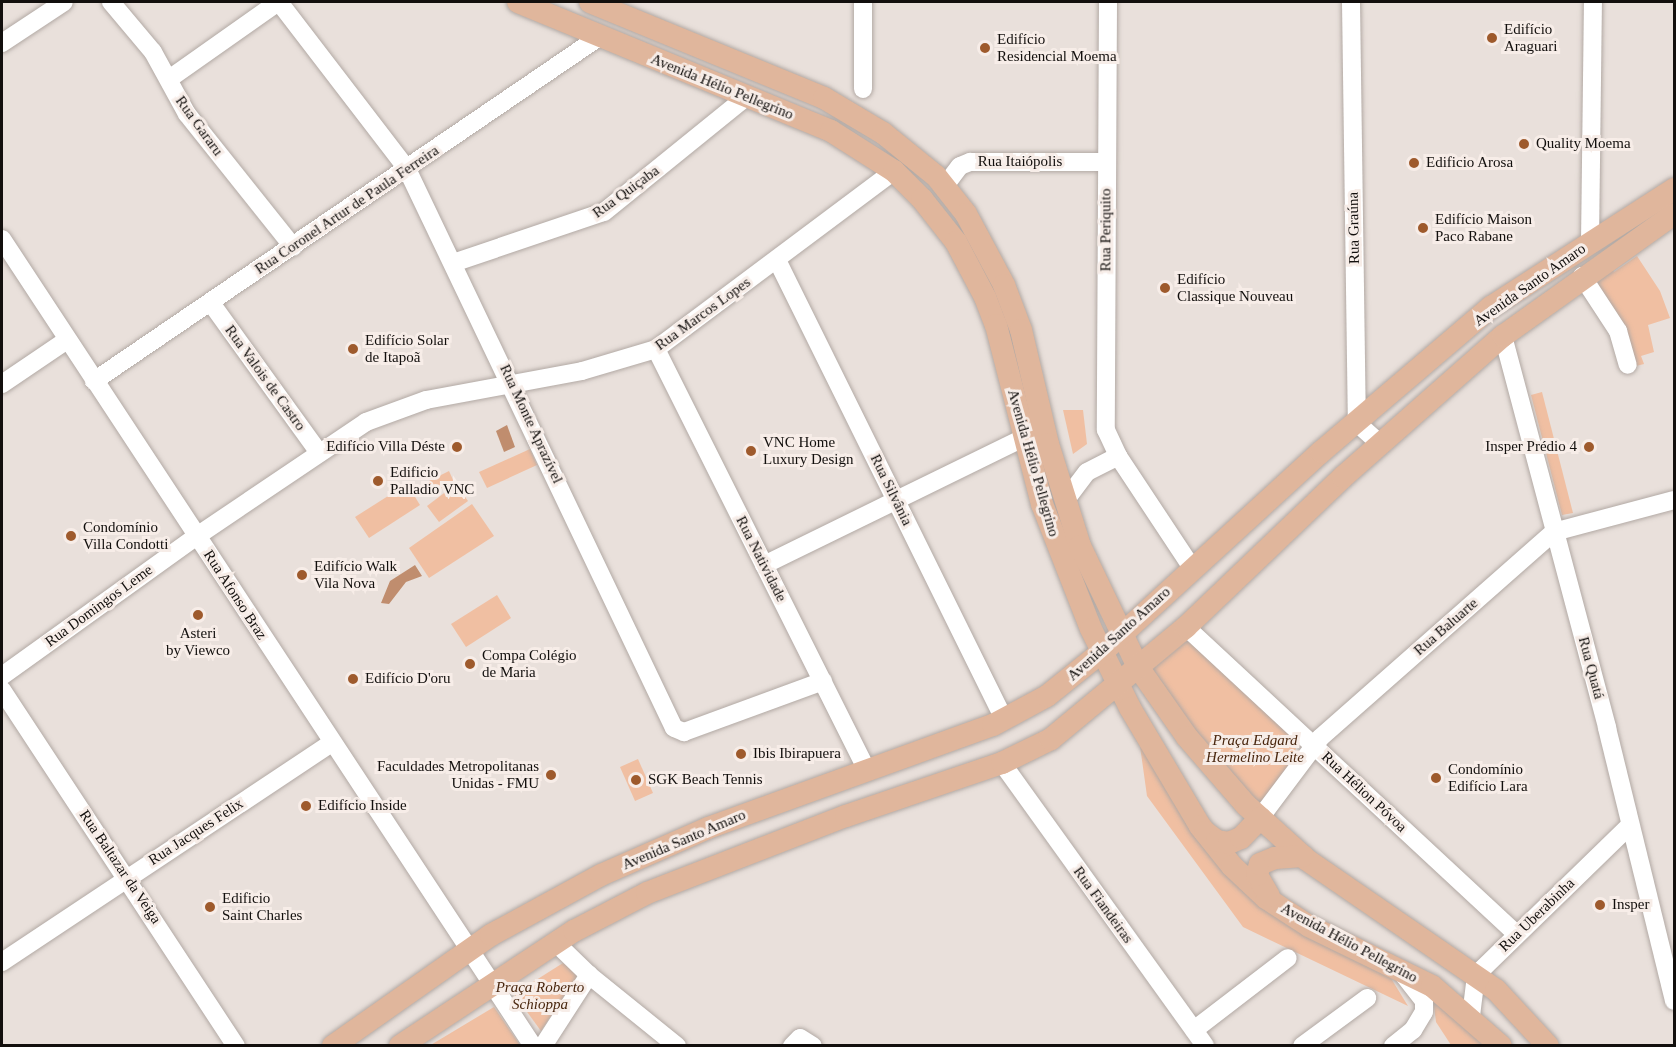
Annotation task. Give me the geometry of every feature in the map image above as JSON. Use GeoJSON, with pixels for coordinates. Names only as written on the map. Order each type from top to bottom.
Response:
{"type":"FeatureCollection","features":[{"type":"Feature","properties":{"kind":"main road","name":"Avenida Hélio Pellegrino"},"geometry":{"type":"LineString","coordinates":[[518,2],[746,98],[831,131],[894,171],[938,219],[974,272],[996,325],[1042,504],[1065,570],[1102,652],[1200,826],[1232,866],[1277,906],[1309,926],[1432,986],[1471,1016],[1501,1046]]}},
{"type":"Feature","properties":{"kind":"main road","name":"Avenida Hélio Pellegrino"},"geometry":{"type":"LineString","coordinates":[[590,2],[824,98],[883,133],[944,187],[966,214],[1004,285],[1021,330],[1065,501],[1080,546],[1138,667],[1187,736],[1260,818],[1303,856],[1496,990],[1548,1046]]}},
{"type":"Feature","properties":{"kind":"main road","name":"Avenida Santo Amaro"},"geometry":{"type":"LineString","coordinates":[[333,1046],[471,948],[545,903],[660,848],[1004,719],[1047,696],[1122,635],[1191,568],[1491,308],[1674,189]]}},
{"type":"Feature","properties":{"kind":"main road","name":"Avenida Santo Amaro"},"geometry":{"type":"LineString","coordinates":[[399,1046],[555,942],[614,908],[675,880],[1002,763],[1051,739],[1186,627],[1380,444],[1503,336],[1582,276],[1674,214]]}},
{"type":"Feature","properties":{"kind":"main road"},"geometry":{"type":"LineString","coordinates":[[1200,826],[1217,841],[1229,843],[1241,838],[1260,818]]}},
{"type":"Feature","properties":{"kind":"main road"},"geometry":{"type":"LineString","coordinates":[[1277,906],[1259,880],[1258,869],[1269,859],[1303,856]]}},
{"type":"Feature","properties":{"kind":"street"},"geometry":{"type":"LineString","coordinates":[[2,43],[64,2]]}},
{"type":"Feature","properties":{"kind":"street","name":"Rua Gararu"},"geometry":{"type":"LineString","coordinates":[[111,2],[153,52],[187,114],[293,247]]}},
{"type":"Feature","properties":{"kind":"street"},"geometry":{"type":"LineString","coordinates":[[169,79],[279,2]]}},
{"type":"Feature","properties":{"kind":"street","name":"Rua Monte Aprazível"},"geometry":{"type":"LineString","coordinates":[[279,2],[407,169],[512,383],[674,728],[684,732],[823,681]]}},
{"type":"Feature","properties":{"kind":"street"},"geometry":{"type":"LineString","coordinates":[[863,2],[863,89]]}},
{"type":"Feature","properties":{"kind":"street","name":"Rua Periquito"},"geometry":{"type":"LineString","coordinates":[[1108,2],[1105,421],[1108,438],[1118,456],[1191,568]]}},
{"type":"Feature","properties":{"kind":"street","name":"Rua Graúna"},"geometry":{"type":"LineString","coordinates":[[1351,2],[1357,423]]}},
{"type":"Feature","properties":{"kind":"street"},"geometry":{"type":"LineString","coordinates":[[1590,243],[1593,2]]}},
{"type":"Feature","properties":{"kind":"street","name":"Rua Coronel Artur de Paula Ferreira"},"geometry":{"type":"LineString","coordinates":[[94,381],[598,37]]}},
{"type":"Feature","properties":{"kind":"street","name":"Rua Quiçaba"},"geometry":{"type":"LineString","coordinates":[[453,263],[604,212],[746,98]]}},
{"type":"Feature","properties":{"kind":"street","name":"Rua Itaiópolis"},"geometry":{"type":"LineString","coordinates":[[944,187],[960,166],[970,162],[1106,162]]}},
{"type":"Feature","properties":{"kind":"street","name":"Rua Marcos Lopes"},"geometry":{"type":"LineString","coordinates":[[197,536],[366,422],[398,409],[512,383],[582,371],[656,349],[894,171]]}},
{"type":"Feature","properties":{"kind":"street","name":"Rua Afonso Braz"},"geometry":{"type":"LineString","coordinates":[[2,239],[332,743],[471,948],[533,1046]]}},
{"type":"Feature","properties":{"kind":"street","name":"Rua Silvânia"},"geometry":{"type":"LineString","coordinates":[[777,260],[1004,719]]}},
{"type":"Feature","properties":{"kind":"street"},"geometry":{"type":"LineString","coordinates":[[1582,276],[1618,331],[1628,364]]}},
{"type":"Feature","properties":{"kind":"street","name":"Rua Valois de Castro"},"geometry":{"type":"LineString","coordinates":[[211,303],[319,453]]}},
{"type":"Feature","properties":{"kind":"street","name":"Rua Quatá"},"geometry":{"type":"LineString","coordinates":[[1503,336],[1607,728],[1629,826],[1674,1001]]}},
{"type":"Feature","properties":{"kind":"street"},"geometry":{"type":"LineString","coordinates":[[2,384],[68,340]]}},
{"type":"Feature","properties":{"kind":"street","name":"Rua Natividade"},"geometry":{"type":"LineString","coordinates":[[656,349],[866,769]]}},
{"type":"Feature","properties":{"kind":"street"},"geometry":{"type":"LineString","coordinates":[[1357,423],[1380,444]]}},
{"type":"Feature","properties":{"kind":"street"},"geometry":{"type":"LineString","coordinates":[[764,565],[1025,437]]}},
{"type":"Feature","properties":{"kind":"street"},"geometry":{"type":"LineString","coordinates":[[1065,501],[1087,472],[1118,456]]}},
{"type":"Feature","properties":{"kind":"street","name":"Rua Baluarte"},"geometry":{"type":"LineString","coordinates":[[1260,818],[1314,745],[1554,532],[1674,500]]}},
{"type":"Feature","properties":{"kind":"street","name":"Rua Domingos Leme"},"geometry":{"type":"LineString","coordinates":[[2,676],[197,536]]}},
{"type":"Feature","properties":{"kind":"street","name":"Rua Hélion Póvoa"},"geometry":{"type":"LineString","coordinates":[[1186,627],[1516,934]]}},
{"type":"Feature","properties":{"kind":"street","name":"Rua Baltazar da Veiga"},"geometry":{"type":"LineString","coordinates":[[2,690],[236,1046]]}},
{"type":"Feature","properties":{"kind":"street","name":"Rua Jacques Felix"},"geometry":{"type":"LineString","coordinates":[[2,962],[332,743]]}},
{"type":"Feature","properties":{"kind":"street","name":"Rua Fiandeiras"},"geometry":{"type":"LineString","coordinates":[[1002,763],[1205,1046]]}},
{"type":"Feature","properties":{"kind":"street","name":"Rua Uberabinha"},"geometry":{"type":"LineString","coordinates":[[1476,975],[1629,826]]}},
{"type":"Feature","properties":{"kind":"street"},"geometry":{"type":"LineString","coordinates":[[555,942],[589,975],[670,1043]]}},
{"type":"Feature","properties":{"kind":"street"},"geometry":{"type":"LineString","coordinates":[[1194,1030],[1288,958]]}},
{"type":"Feature","properties":{"kind":"street"},"geometry":{"type":"LineString","coordinates":[[1393,1046],[1420,1022],[1425,1006],[1398,969]]}},
{"type":"Feature","properties":{"kind":"street"},"geometry":{"type":"LineString","coordinates":[[543,1046],[589,975]]}},
{"type":"Feature","properties":{"kind":"street"},"geometry":{"type":"LineString","coordinates":[[1471,1016],[1476,975]]}},
{"type":"Feature","properties":{"kind":"street"},"geometry":{"type":"LineString","coordinates":[[1302,1046],[1367,998]]}},
{"type":"Feature","properties":{"kind":"green space"},"geometry":{"type":"Polygon","coordinates":[[[1637,256],[1660,291],[1670,318],[1648,325],[1654,352],[1641,356],[1644,364],[1636,366],[1590,280],[1610,266],[1614,272],[1637,256]]]}},
{"type":"Feature","properties":{"kind":"green space"},"geometry":{"type":"Polygon","coordinates":[[[1542,392],[1573,513],[1562,515],[1531,395],[1542,392]]]}},
{"type":"Feature","properties":{"kind":"green space"},"geometry":{"type":"Polygon","coordinates":[[[1063,410],[1083,410],[1087,444],[1073,454],[1063,410]]]}},
{"type":"Feature","properties":{"kind":"green space"},"geometry":{"type":"Polygon","coordinates":[[[530,449],[537,465],[487,488],[479,472],[530,449]]]}},
{"type":"Feature","properties":{"kind":"green space"},"geometry":{"type":"Polygon","coordinates":[[[449,471],[454,482],[429,493],[425,483],[449,471]]]}},
{"type":"Feature","properties":{"kind":"green space"},"geometry":{"type":"Polygon","coordinates":[[[407,484],[420,505],[369,538],[355,517],[407,484]]]}},
{"type":"Feature","properties":{"kind":"green space"},"geometry":{"type":"Polygon","coordinates":[[[456,484],[468,501],[439,522],[427,506],[456,484]]]}},
{"type":"Feature","properties":{"kind":"green space"},"geometry":{"type":"Polygon","coordinates":[[[472,504],[494,536],[429,578],[409,548],[472,504]]]}},
{"type":"Feature","properties":{"kind":"green space"},"geometry":{"type":"Polygon","coordinates":[[[497,595],[511,618],[466,647],[451,624],[497,595]]]}},
{"type":"Feature","properties":{"kind":"green space","name":"Praça Edgard Hermelino Leite"},"geometry":{"type":"Polygon","coordinates":[[[1184,637],[1297,741],[1294,759],[1261,807],[1180,715],[1151,669],[1184,637]]]}},
{"type":"Feature","properties":{"kind":"green space"},"geometry":{"type":"Polygon","coordinates":[[[1140,746],[1200,842],[1389,975],[1408,1006],[1243,927],[1147,796],[1140,746]]]}},
{"type":"Feature","properties":{"kind":"green space","name":"SGK Beach Tennis"},"geometry":{"type":"Polygon","coordinates":[[[638,759],[653,793],[635,801],[620,767],[638,759]]]}},
{"type":"Feature","properties":{"kind":"green space","name":"Praça Roberto Schioppa"},"geometry":{"type":"Polygon","coordinates":[[[563,963],[577,973],[576,978],[541,1031],[514,994],[563,963]]]}},
{"type":"Feature","properties":{"kind":"green space"},"geometry":{"type":"Polygon","coordinates":[[[1433,998],[1486,1045],[1451,1045],[1436,1022],[1433,998]]]}},
{"type":"Feature","properties":{"kind":"green space"},"geometry":{"type":"Polygon","coordinates":[[[494,1007],[520,1045],[429,1046],[494,1007]]]}},
{"type":"Feature","properties":{"kind":"shaded area"},"geometry":{"type":"Polygon","coordinates":[[[507,425],[515,447],[504,452],[496,431],[507,425]]]}},
{"type":"Feature","properties":{"kind":"shaded area"},"geometry":{"type":"Polygon","coordinates":[[[415,565],[422,576],[406,582],[389,604],[381,603],[390,581],[415,565]]]}},
{"type":"Feature","properties":{"kind":"place","name":"Edifício Araguari"},"geometry":{"type":"Point","coordinates":[1492,38]}},
{"type":"Feature","properties":{"kind":"place","name":"Edifício Residencial Moema"},"geometry":{"type":"Point","coordinates":[985,48]}},
{"type":"Feature","properties":{"kind":"place","name":"Quality Moema"},"geometry":{"type":"Point","coordinates":[1524,144]}},
{"type":"Feature","properties":{"kind":"place","name":"Edificio Arosa"},"geometry":{"type":"Point","coordinates":[1414,163]}},
{"type":"Feature","properties":{"kind":"place","name":"Edifício Maison Paco Rabane"},"geometry":{"type":"Point","coordinates":[1423,228]}},
{"type":"Feature","properties":{"kind":"place","name":"Edifício Classique Nouveau"},"geometry":{"type":"Point","coordinates":[1165,288]}},
{"type":"Feature","properties":{"kind":"place","name":"Edifício Solar de Itapoã"},"geometry":{"type":"Point","coordinates":[353,349]}},
{"type":"Feature","properties":{"kind":"place","name":"Edifício Villa Déste"},"geometry":{"type":"Point","coordinates":[457,447]}},
{"type":"Feature","properties":{"kind":"place","name":"Insper Prédio 4"},"geometry":{"type":"Point","coordinates":[1589,447]}},
{"type":"Feature","properties":{"kind":"place","name":"VNC Home Luxury Design"},"geometry":{"type":"Point","coordinates":[751,451]}},
{"type":"Feature","properties":{"kind":"place","name":"Edificio Palladio VNC"},"geometry":{"type":"Point","coordinates":[378,481]}},
{"type":"Feature","properties":{"kind":"place","name":"Condomínio Villa Condotti"},"geometry":{"type":"Point","coordinates":[71,536]}},
{"type":"Feature","properties":{"kind":"place","name":"Edifício Walk Vila Nova"},"geometry":{"type":"Point","coordinates":[302,575]}},
{"type":"Feature","properties":{"kind":"place","name":"Asteri by Viewco"},"geometry":{"type":"Point","coordinates":[198,615]}},
{"type":"Feature","properties":{"kind":"place","name":"Compa Colégio de Maria"},"geometry":{"type":"Point","coordinates":[470,664]}},
{"type":"Feature","properties":{"kind":"place","name":"Edifício D'oru"},"geometry":{"type":"Point","coordinates":[353,679]}},
{"type":"Feature","properties":{"kind":"place","name":"Ibis Ibirapuera"},"geometry":{"type":"Point","coordinates":[741,754]}},
{"type":"Feature","properties":{"kind":"place","name":"Faculdades Metropolitanas Unidas - FMU"},"geometry":{"type":"Point","coordinates":[551,775]}},
{"type":"Feature","properties":{"kind":"place","name":"Condomínio Edifício Lara"},"geometry":{"type":"Point","coordinates":[1436,778]}},
{"type":"Feature","properties":{"kind":"place","name":"SGK Beach Tennis"},"geometry":{"type":"Point","coordinates":[636,780]}},
{"type":"Feature","properties":{"kind":"place","name":"Edifício Inside"},"geometry":{"type":"Point","coordinates":[306,806]}},
{"type":"Feature","properties":{"kind":"place","name":"Insper"},"geometry":{"type":"Point","coordinates":[1600,905]}},
{"type":"Feature","properties":{"kind":"place","name":"Edificio Saint Charles"},"geometry":{"type":"Point","coordinates":[210,907]}}]}
